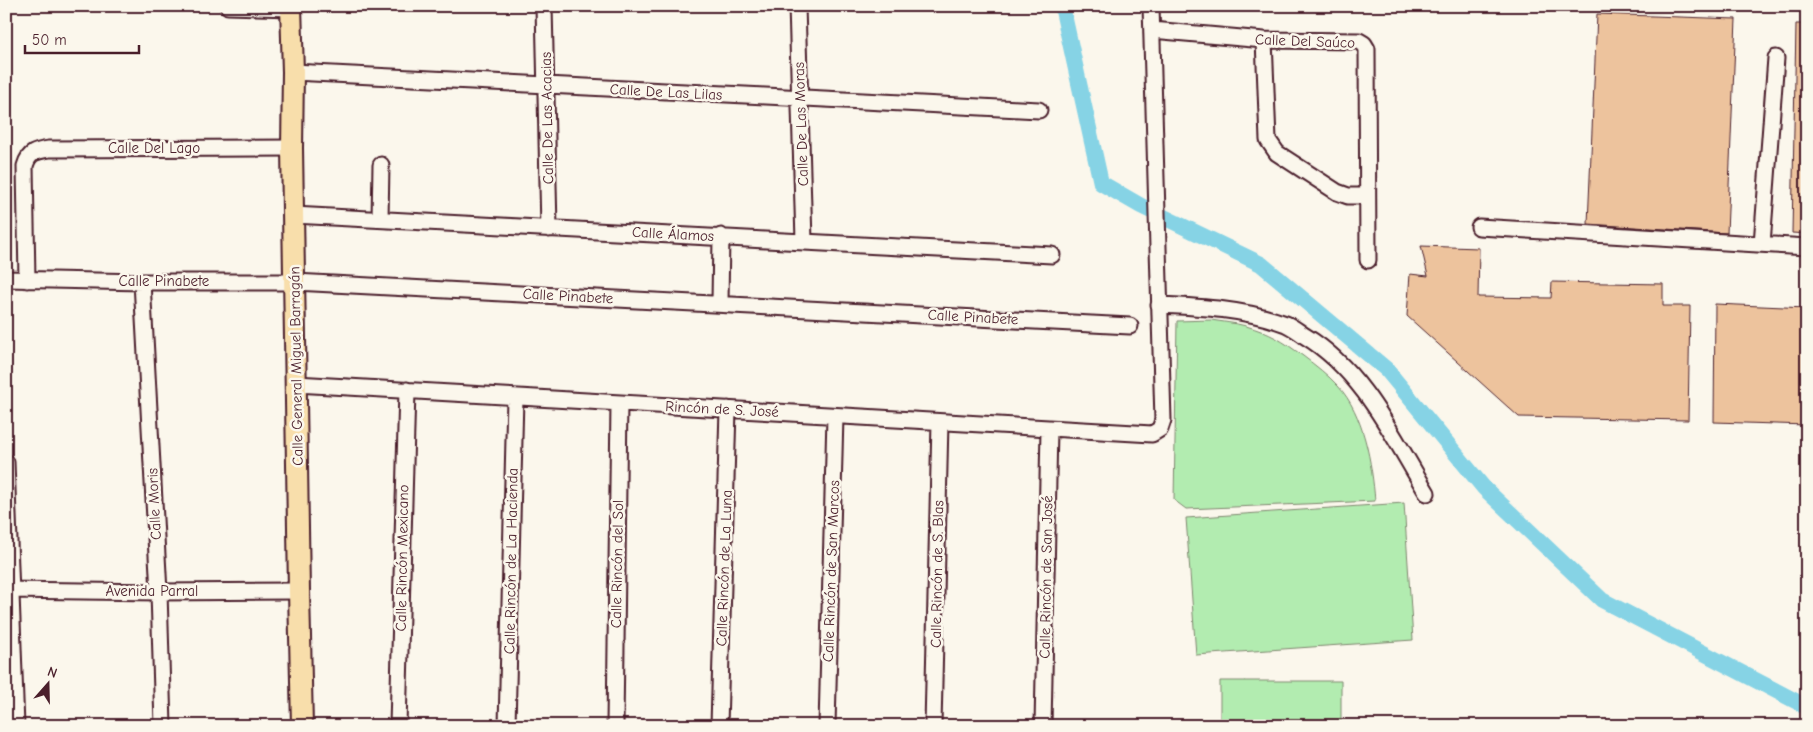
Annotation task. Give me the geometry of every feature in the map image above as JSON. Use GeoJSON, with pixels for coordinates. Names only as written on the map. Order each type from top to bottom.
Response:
{"type":"FeatureCollection","features":[{"type":"Feature","properties":{"kind":"main road","name":"Calle General Miguel Barragán"},"geometry":{"type":"LineString","coordinates":[[291,7],[302,726]]}},
{"type":"Feature","properties":{"kind":"street"},"geometry":{"type":"LineString","coordinates":[[228,6],[291,7]]}},
{"type":"Feature","properties":{"kind":"street","name":"Calle De Las Acacias"},"geometry":{"type":"LineString","coordinates":[[544,6],[550,229]]}},
{"type":"Feature","properties":{"kind":"street","name":"Calle De Las Moras"},"geometry":{"type":"LineString","coordinates":[[797,6],[804,241]]}},
{"type":"Feature","properties":{"kind":"street"},"geometry":{"type":"LineString","coordinates":[[1151,6],[1159,305],[1221,308],[1260,316],[1288,325],[1315,342],[1340,362],[1361,386],[1427,493]]}},
{"type":"Feature","properties":{"kind":"street","name":"Calle Del Saúco"},"geometry":{"type":"LineString","coordinates":[[1152,30],[1264,40],[1359,42],[1366,46],[1367,196]]}},
{"type":"Feature","properties":{"kind":"street"},"geometry":{"type":"LineString","coordinates":[[1264,40],[1268,140],[1271,147],[1277,154],[1338,192],[1348,196],[1367,196],[1368,260]]}},
{"type":"Feature","properties":{"kind":"street"},"geometry":{"type":"LineString","coordinates":[[1762,244],[1776,58]]}},
{"type":"Feature","properties":{"kind":"street","name":"Calle De Las Lilas"},"geometry":{"type":"LineString","coordinates":[[293,72],[1039,110]]}},
{"type":"Feature","properties":{"kind":"street","name":"Calle Del Lago"},"geometry":{"type":"LineString","coordinates":[[27,280],[25,166],[28,158],[36,151],[49,149],[292,148]]}},
{"type":"Feature","properties":{"kind":"street"},"geometry":{"type":"LineString","coordinates":[[380,219],[381,165]]}},
{"type":"Feature","properties":{"kind":"street","name":"Calle Álamos"},"geometry":{"type":"LineString","coordinates":[[293,214],[1052,255]]}},
{"type":"Feature","properties":{"kind":"street"},"geometry":{"type":"LineString","coordinates":[[1480,227],[1807,247]]}},
{"type":"Feature","properties":{"kind":"street"},"geometry":{"type":"LineString","coordinates":[[720,303],[721,236]]}},
{"type":"Feature","properties":{"kind":"street","name":"Calle Pinabete"},"geometry":{"type":"LineString","coordinates":[[6,279],[142,282],[295,282],[1130,326]]}},
{"type":"Feature","properties":{"kind":"street","name":"Calle Moris"},"geometry":{"type":"LineString","coordinates":[[142,282],[159,592],[163,726]]}},
{"type":"Feature","properties":{"kind":"street","name":"Rincón de S. José"},"geometry":{"type":"LineString","coordinates":[[296,384],[1152,434],[1160,429],[1163,420],[1159,305]]}},
{"type":"Feature","properties":{"kind":"street","name":"Calle Rincón Mexicano"},"geometry":{"type":"LineString","coordinates":[[398,726],[407,390]]}},
{"type":"Feature","properties":{"kind":"street","name":"Calle Rincón de La Hacienda"},"geometry":{"type":"LineString","coordinates":[[507,726],[515,396]]}},
{"type":"Feature","properties":{"kind":"street","name":"Calle Rincón del Sol"},"geometry":{"type":"LineString","coordinates":[[615,726],[618,403]]}},
{"type":"Feature","properties":{"kind":"street","name":"Calle Rincón de La Luna"},"geometry":{"type":"LineString","coordinates":[[719,726],[728,410]]}},
{"type":"Feature","properties":{"kind":"street","name":"Calle Rincón de San Marcos"},"geometry":{"type":"LineString","coordinates":[[827,726],[835,416]]}},
{"type":"Feature","properties":{"kind":"street","name":"Calle Rincón de S. Blas"},"geometry":{"type":"LineString","coordinates":[[933,726],[940,422]]}},
{"type":"Feature","properties":{"kind":"street","name":"Calle Rincón de San José"},"geometry":{"type":"LineString","coordinates":[[1043,726],[1049,429]]}},
{"type":"Feature","properties":{"kind":"street"},"geometry":{"type":"LineString","coordinates":[[6,462],[9,590],[16,726]]}},
{"type":"Feature","properties":{"kind":"street","name":"Avenida Parral"},"geometry":{"type":"LineString","coordinates":[[9,590],[299,592]]}},
{"type":"Feature","properties":{"kind":"green space"},"geometry":{"type":"Polygon","coordinates":[[[1211,320],[1246,326],[1276,338],[1312,363],[1338,386],[1347,397],[1354,411],[1365,440],[1372,471],[1375,501],[1186,509],[1174,500],[1177,321],[1211,320]]]}},
{"type":"Feature","properties":{"kind":"green space"},"geometry":{"type":"Polygon","coordinates":[[[1404,503],[1413,640],[1196,655],[1186,518],[1404,503]]]}},
{"type":"Feature","properties":{"kind":"green space"},"geometry":{"type":"Polygon","coordinates":[[[1220,681],[1341,681],[1341,726],[1220,726],[1220,681]]]}},
{"type":"Feature","properties":{"kind":"building"},"geometry":{"type":"Polygon","coordinates":[[[1597,14],[1736,19],[1727,233],[1588,224],[1597,14]]]}},
{"type":"Feature","properties":{"kind":"building"},"geometry":{"type":"Polygon","coordinates":[[[1796,24],[1807,24],[1807,234],[1792,233],[1796,24]]]}},
{"type":"Feature","properties":{"kind":"building"},"geometry":{"type":"Polygon","coordinates":[[[1421,246],[1479,248],[1478,297],[1551,298],[1552,282],[1663,284],[1663,306],[1690,306],[1688,420],[1519,417],[1407,316],[1410,274],[1428,276],[1421,246]]]}},
{"type":"Feature","properties":{"kind":"building"},"geometry":{"type":"Polygon","coordinates":[[[1715,304],[1807,308],[1807,425],[1714,422],[1715,304]]]}},
{"type":"Feature","properties":{"kind":"waterway"},"geometry":{"type":"LineString","coordinates":[[1062,6],[1101,183],[1141,206],[1261,264],[1386,369],[1484,488],[1602,600],[1807,707]]}}]}
